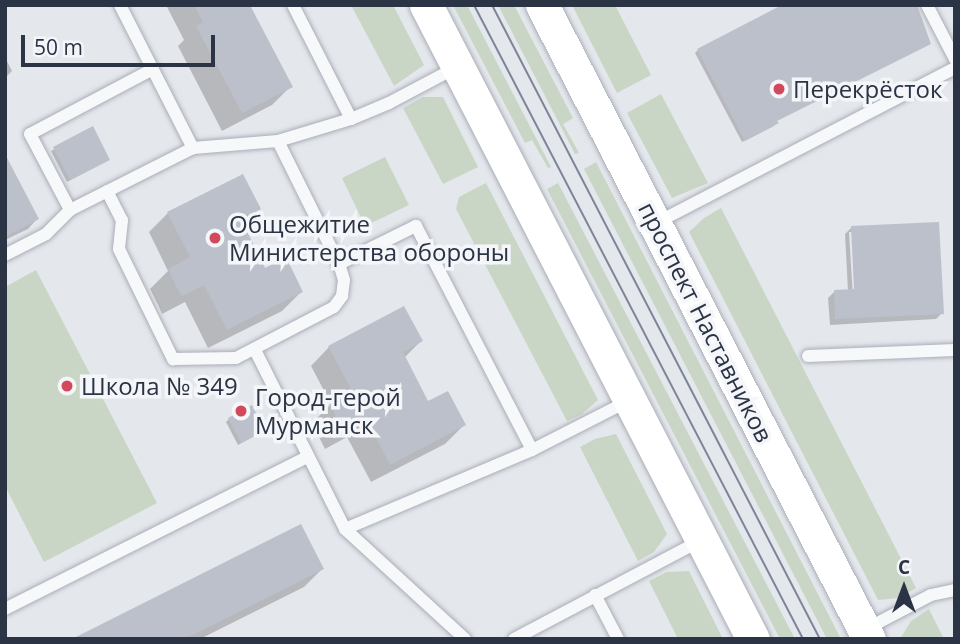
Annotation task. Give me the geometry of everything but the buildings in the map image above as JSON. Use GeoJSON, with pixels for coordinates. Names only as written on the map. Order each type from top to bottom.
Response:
{"type":"FeatureCollection","features":[{"type":"Feature","properties":{"kind":"main road"},"geometry":{"type":"LineString","coordinates":[[426,5],[753,639]]}},
{"type":"Feature","properties":{"kind":"main road","name":"проспект Наставников"},"geometry":{"type":"LineString","coordinates":[[542,5],[867,634]]}},
{"type":"Feature","properties":{"kind":"lane"},"geometry":{"type":"LineString","coordinates":[[120,5],[193,148]]}},
{"type":"Feature","properties":{"kind":"lane"},"geometry":{"type":"LineString","coordinates":[[293,5],[351,119]]}},
{"type":"Feature","properties":{"kind":"lane"},"geometry":{"type":"LineString","coordinates":[[927,5],[955,58]]}},
{"type":"Feature","properties":{"kind":"lane"},"geometry":{"type":"LineString","coordinates":[[5,255],[46,234],[70,210],[193,148],[278,141],[351,119],[389,103],[457,67]]}},
{"type":"Feature","properties":{"kind":"lane"},"geometry":{"type":"LineString","coordinates":[[655,223],[955,68]]}},
{"type":"Feature","properties":{"kind":"lane"},"geometry":{"type":"LineString","coordinates":[[70,210],[30,134],[153,69]]}},
{"type":"Feature","properties":{"kind":"lane"},"geometry":{"type":"LineString","coordinates":[[107,191],[122,220],[119,249],[173,359],[236,358],[256,350],[334,307],[342,296],[344,279],[339,264],[278,141]]}},
{"type":"Feature","properties":{"kind":"lane"},"geometry":{"type":"LineString","coordinates":[[339,264],[416,226],[532,450]]}},
{"type":"Feature","properties":{"kind":"lane"},"geometry":{"type":"LineString","coordinates":[[256,350],[345,529],[465,639]]}},
{"type":"Feature","properties":{"kind":"lane"},"geometry":{"type":"LineString","coordinates":[[808,356],[955,350]]}},
{"type":"Feature","properties":{"kind":"lane"},"geometry":{"type":"LineString","coordinates":[[345,529],[532,450],[631,400]]}},
{"type":"Feature","properties":{"kind":"lane"},"geometry":{"type":"LineString","coordinates":[[5,609],[307,457]]}},
{"type":"Feature","properties":{"kind":"lane"},"geometry":{"type":"LineString","coordinates":[[514,639],[703,540]]}},
{"type":"Feature","properties":{"kind":"lane"},"geometry":{"type":"LineString","coordinates":[[867,634],[931,595],[955,590]]}},
{"type":"Feature","properties":{"kind":"lane"},"geometry":{"type":"LineString","coordinates":[[595,595],[618,639]]}},
{"type":"Feature","properties":{"kind":"green space"},"geometry":{"type":"Polygon","coordinates":[[[351,5],[393,5],[424,65],[394,86],[351,5]]]}},
{"type":"Feature","properties":{"kind":"green space"},"geometry":{"type":"Polygon","coordinates":[[[453,5],[467,5],[551,167],[548,168],[532,140],[525,143],[453,5]]]}},
{"type":"Feature","properties":{"kind":"green space"},"geometry":{"type":"Polygon","coordinates":[[[498,5],[514,5],[573,118],[563,124],[579,153],[575,154],[498,5]]]}},
{"type":"Feature","properties":{"kind":"green space"},"geometry":{"type":"Polygon","coordinates":[[[572,5],[615,5],[651,75],[617,93],[572,5]]]}},
{"type":"Feature","properties":{"kind":"green space"},"geometry":{"type":"Polygon","coordinates":[[[661,94],[708,183],[672,198],[627,113],[661,94]]]}},
{"type":"Feature","properties":{"kind":"green space"},"geometry":{"type":"Polygon","coordinates":[[[423,97],[443,97],[478,167],[443,184],[403,108],[423,97]]]}},
{"type":"Feature","properties":{"kind":"green space"},"geometry":{"type":"Polygon","coordinates":[[[385,157],[409,205],[365,226],[342,178],[385,157]]]}},
{"type":"Feature","properties":{"kind":"green space"},"geometry":{"type":"Polygon","coordinates":[[[596,162],[841,639],[827,639],[584,169],[596,162]]]}},
{"type":"Feature","properties":{"kind":"green space"},"geometry":{"type":"Polygon","coordinates":[[[486,183],[598,400],[581,415],[567,421],[456,209],[459,197],[486,183]]]}},
{"type":"Feature","properties":{"kind":"green space"},"geometry":{"type":"Polygon","coordinates":[[[558,183],[795,639],[780,639],[547,189],[558,183]]]}},
{"type":"Feature","properties":{"kind":"green space"},"geometry":{"type":"Polygon","coordinates":[[[721,208],[916,588],[899,598],[878,600],[689,232],[704,218],[721,208]]]}},
{"type":"Feature","properties":{"kind":"green space","name":"Школа № 349"},"geometry":{"type":"Polygon","coordinates":[[[36,270],[157,503],[44,562],[5,486],[5,287],[36,270]]]}},
{"type":"Feature","properties":{"kind":"green space"},"geometry":{"type":"Polygon","coordinates":[[[616,434],[667,534],[654,552],[638,561],[580,447],[595,439],[616,434]]]}},
{"type":"Feature","properties":{"kind":"green space"},"geometry":{"type":"Polygon","coordinates":[[[689,571],[723,639],[678,639],[649,581],[667,572],[689,571]]]}},
{"type":"Feature","properties":{"kind":"green space"},"geometry":{"type":"Polygon","coordinates":[[[929,609],[944,639],[900,639],[911,621],[929,609]]]}},
{"type":"Feature","properties":{"kind":"tram line"},"geometry":{"type":"LineString","coordinates":[[474,5],[803,639]]}},
{"type":"Feature","properties":{"kind":"tram line"},"geometry":{"type":"LineString","coordinates":[[492,5],[820,639]]}},
{"type":"Feature","properties":{"kind":"place","name":"Перекрёсток"},"geometry":{"type":"Point","coordinates":[779,89]}},
{"type":"Feature","properties":{"kind":"place","name":"Общежитие Министерства обороны"},"geometry":{"type":"Point","coordinates":[215,238]}},
{"type":"Feature","properties":{"kind":"place","name":"Школа № 349"},"geometry":{"type":"Point","coordinates":[67,386]}},
{"type":"Feature","properties":{"kind":"place","name":"Город-герой Мурманск"},"geometry":{"type":"Point","coordinates":[241,411]}}]}
